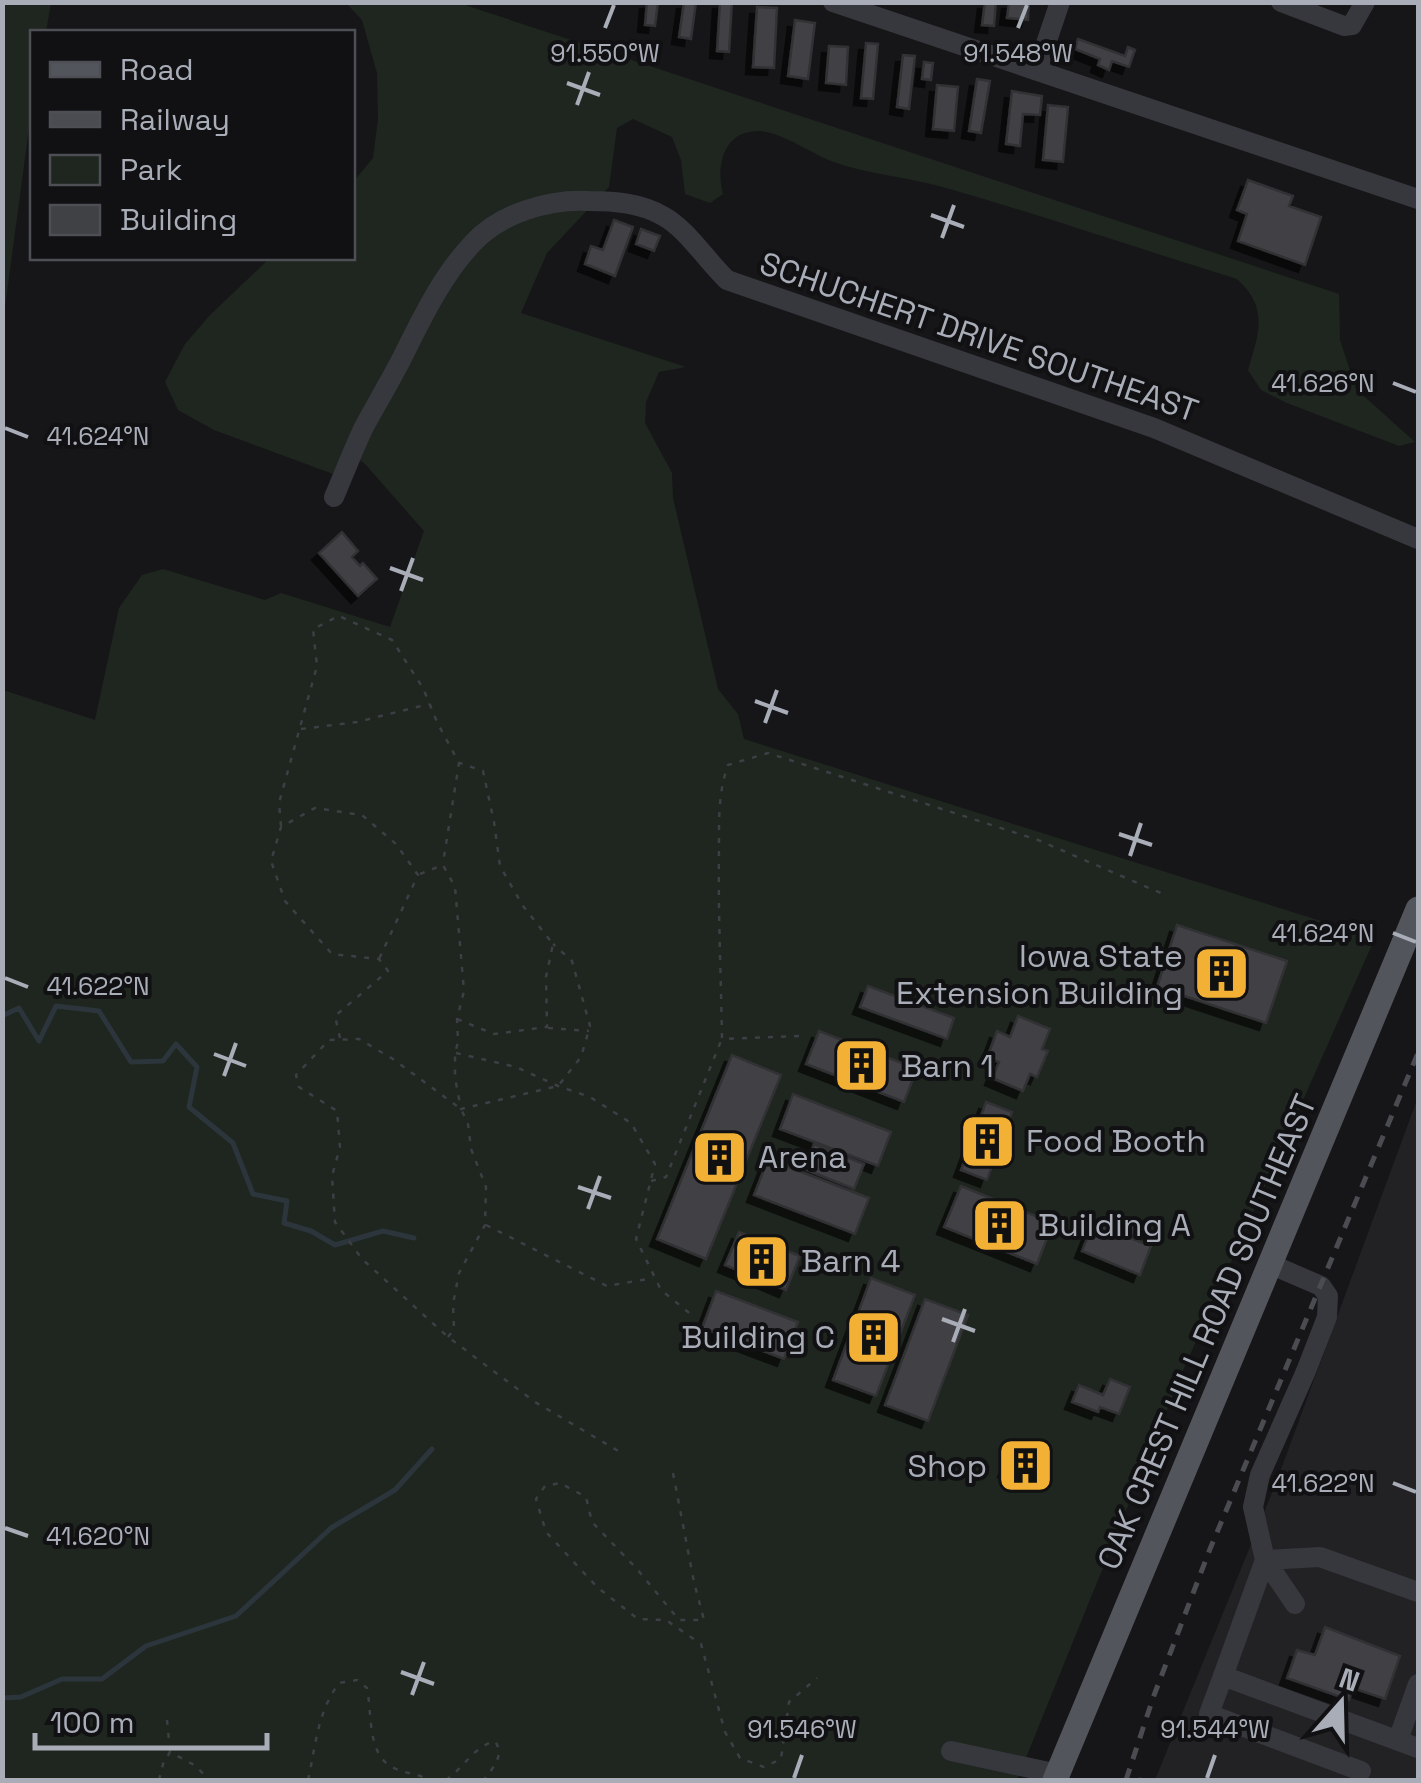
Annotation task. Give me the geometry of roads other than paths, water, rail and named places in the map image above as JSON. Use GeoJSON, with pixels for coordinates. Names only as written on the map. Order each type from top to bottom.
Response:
{"type":"FeatureCollection","features":[{"type":"Feature","properties":{"kind":"main road","name":"OAK CREST HILL ROAD SOUTHEAST"},"geometry":{"type":"LineString","coordinates":[[1057,1777],[1418,909]]}},
{"type":"Feature","properties":{"kind":"street"},"geometry":{"type":"LineString","coordinates":[[833,2],[1418,199]]}},
{"type":"Feature","properties":{"kind":"street"},"geometry":{"type":"LineString","coordinates":[[1037,70],[1060,2]]}},
{"type":"Feature","properties":{"kind":"street"},"geometry":{"type":"LineString","coordinates":[[1280,2],[1344,26],[1352,25],[1365,2]]}},
{"type":"Feature","properties":{"kind":"street","name":"SCHUCHERT DRIVE SOUTHEAST"},"geometry":{"type":"LineString","coordinates":[[334,497],[363,430],[426,310],[474,241],[503,221],[538,205],[566,200],[599,201],[631,204],[662,215],[685,232],[727,280],[1154,428],[1418,538]]}},
{"type":"Feature","properties":{"kind":"street"},"geometry":{"type":"LineString","coordinates":[[1270,1264],[1320,1286],[1328,1296],[1327,1317],[1260,1475],[1253,1507],[1265,1560],[1295,1604]]}},
{"type":"Feature","properties":{"kind":"street"},"geometry":{"type":"LineString","coordinates":[[1265,1560],[1320,1557],[1418,1592]]}},
{"type":"Feature","properties":{"kind":"street"},"geometry":{"type":"LineString","coordinates":[[1265,1560],[1209,1714],[1361,1771]]}},
{"type":"Feature","properties":{"kind":"street"},"geometry":{"type":"LineString","coordinates":[[1222,1676],[1418,1748]]}},
{"type":"Feature","properties":{"kind":"street"},"geometry":{"type":"LineString","coordinates":[[1398,1740],[1418,1684]]}},
{"type":"Feature","properties":{"kind":"street"},"geometry":{"type":"LineString","coordinates":[[951,1751],[1057,1777]]}},
{"type":"Feature","properties":{"kind":"waterway"},"geometry":{"type":"LineString","coordinates":[[2,1016],[19,1008],[39,1041],[56,1006],[99,1011],[131,1062],[163,1061],[176,1044],[197,1067],[189,1107],[233,1143],[253,1194],[287,1201],[284,1223],[311,1231],[335,1245],[383,1231],[414,1238]]}},
{"type":"Feature","properties":{"kind":"waterway"},"geometry":{"type":"LineString","coordinates":[[2,1698],[21,1697],[62,1679],[102,1679],[146,1646],[236,1616],[331,1528],[395,1490],[432,1449]]}},
{"type":"Feature","properties":{"kind":"railway"},"geometry":{"type":"LineString","coordinates":[[1126,1780],[1210,1549],[1418,1053]]}},
{"type":"Feature","properties":{"kind":"place","name":"Iowa State Extension Building"},"geometry":{"type":"Point","coordinates":[1222,974]}},
{"type":"Feature","properties":{"kind":"place","name":"Barn 1"},"geometry":{"type":"Point","coordinates":[862,1066]}},
{"type":"Feature","properties":{"kind":"place","name":"Food Booth"},"geometry":{"type":"Point","coordinates":[987,1141]}},
{"type":"Feature","properties":{"kind":"place","name":"Arena"},"geometry":{"type":"Point","coordinates":[719,1157]}},
{"type":"Feature","properties":{"kind":"place","name":"Building A"},"geometry":{"type":"Point","coordinates":[999,1225]}},
{"type":"Feature","properties":{"kind":"place","name":"Barn 4"},"geometry":{"type":"Point","coordinates":[762,1261]}},
{"type":"Feature","properties":{"kind":"place","name":"Building C"},"geometry":{"type":"Point","coordinates":[874,1337]}},
{"type":"Feature","properties":{"kind":"place","name":"Shop"},"geometry":{"type":"Point","coordinates":[1026,1466]}}]}
